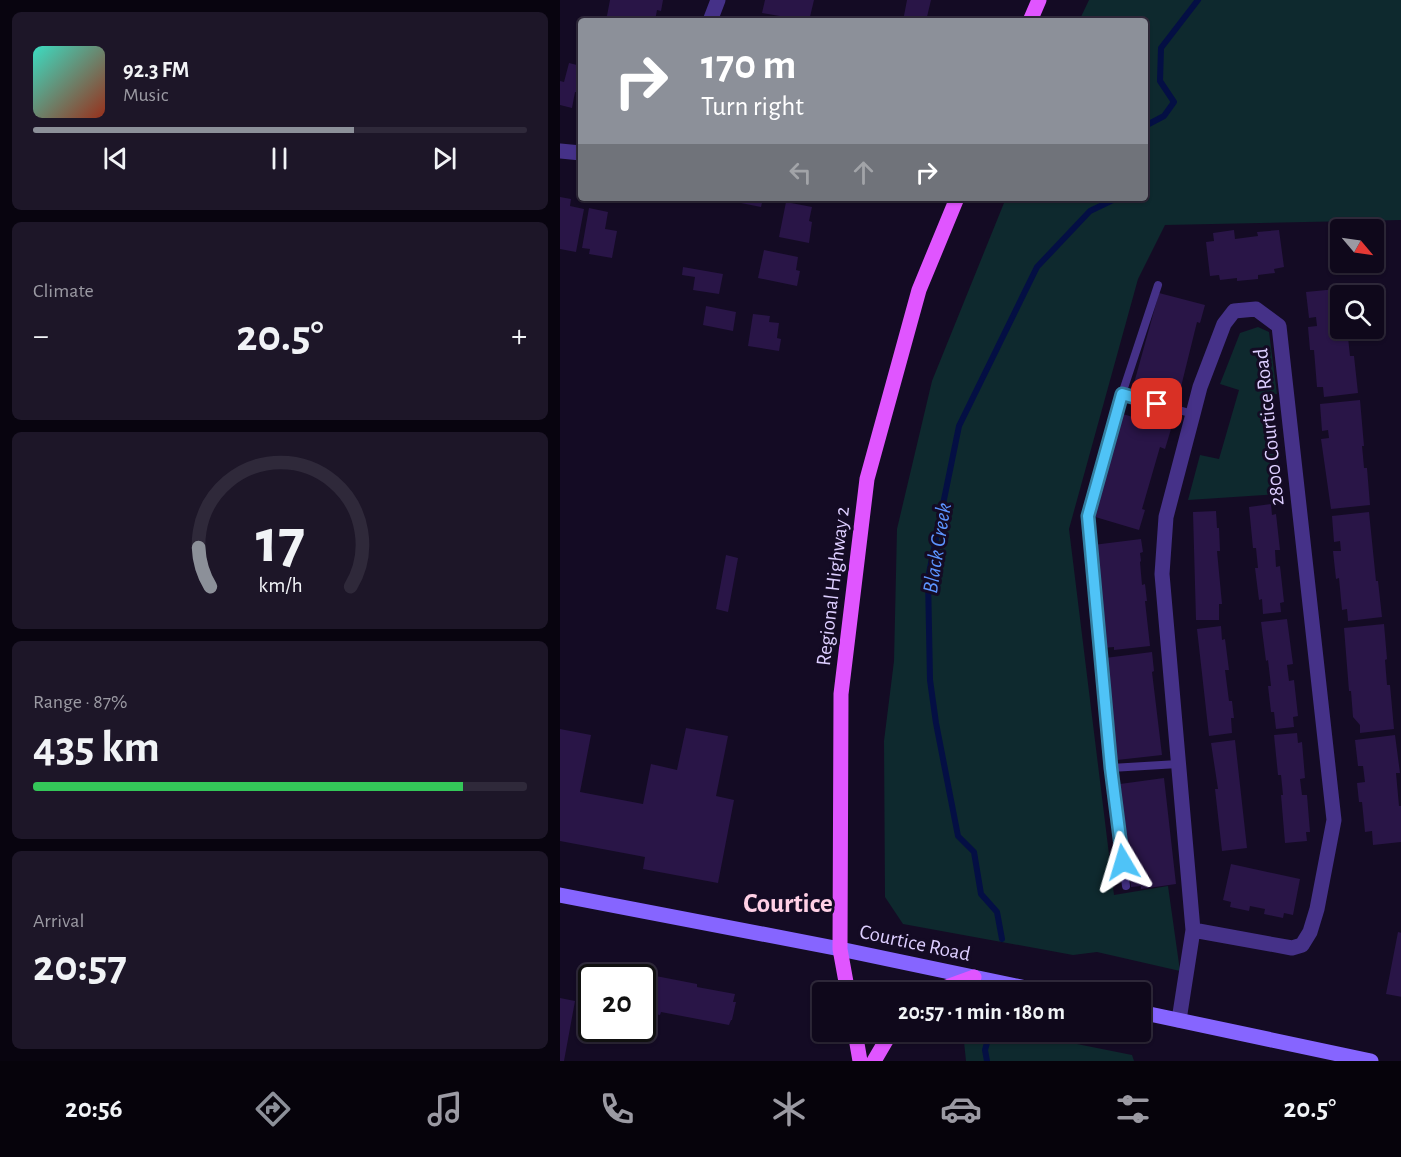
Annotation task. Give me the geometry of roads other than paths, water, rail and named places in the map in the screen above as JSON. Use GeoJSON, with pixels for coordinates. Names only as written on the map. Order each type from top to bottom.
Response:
{"type":"FeatureCollection","features":[{"type":"Feature","properties":{"kind":"main road"},"geometry":{"type":"LineString","coordinates":[[1031,18],[1039,0]]}},
{"type":"Feature","properties":{"kind":"main road","name":"Regional Highway 2"},"geometry":{"type":"LineString","coordinates":[[846,982],[840,949],[841,694],[867,479],[919,290],[956,201]]}},
{"type":"Feature","properties":{"kind":"main road","name":"Courtice Road"},"geometry":{"type":"LineString","coordinates":[[560,895],[998,982]]}},
{"type":"Feature","properties":{"kind":"main road"},"geometry":{"type":"LineString","coordinates":[[960,982],[974,977]]}},
{"type":"Feature","properties":{"kind":"main road"},"geometry":{"type":"LineString","coordinates":[[1151,1014],[1372,1061]]}},
{"type":"Feature","properties":{"kind":"main road"},"geometry":{"type":"LineString","coordinates":[[857,1042],[860,1061]]}},
{"type":"Feature","properties":{"kind":"main road"},"geometry":{"type":"LineString","coordinates":[[874,1061],[885,1042]]}},
{"type":"Feature","properties":{"kind":"street"},"geometry":{"type":"LineString","coordinates":[[711,18],[718,0]]}},
{"type":"Feature","properties":{"kind":"street"},"geometry":{"type":"LineString","coordinates":[[560,150],[578,153]]}},
{"type":"Feature","properties":{"kind":"street","name":"2800 Courtice Road"},"geometry":{"type":"LineString","coordinates":[[1179,1020],[1193,930],[1162,574],[1166,517],[1200,387],[1224,324],[1234,311],[1256,309],[1279,326],[1334,820],[1317,909],[1310,933],[1302,945],[1292,948],[1193,930]]}},
{"type":"Feature","properties":{"kind":"lane"},"geometry":{"type":"LineString","coordinates":[[1126,886],[1111,768],[1088,516],[1122,394],[1158,285]]}},
{"type":"Feature","properties":{"kind":"lane"},"geometry":{"type":"LineString","coordinates":[[1122,394],[1193,414]]}},
{"type":"Feature","properties":{"kind":"lane"},"geometry":{"type":"LineString","coordinates":[[1111,768],[1178,764]]}},
{"type":"Feature","properties":{"kind":"waterway","name":"Black Creek"},"geometry":{"type":"LineString","coordinates":[[1148,124],[1164,116],[1174,102],[1160,81],[1161,48],[1198,0]]}},
{"type":"Feature","properties":{"kind":"waterway","name":"Black Creek"},"geometry":{"type":"LineString","coordinates":[[1002,939],[997,912],[981,894],[974,852],[958,836],[930,680],[928,578],[959,426],[1037,267],[1090,211],[1111,201]]}},
{"type":"Feature","properties":{"kind":"waterway","name":"Black Creek"},"geometry":{"type":"LineString","coordinates":[[987,1042],[985,1050],[987,1061]]}},
{"type":"Feature","properties":{"kind":"district","name":"Courtice"},"geometry":{"type":"Point","coordinates":[788,903]}}]}
